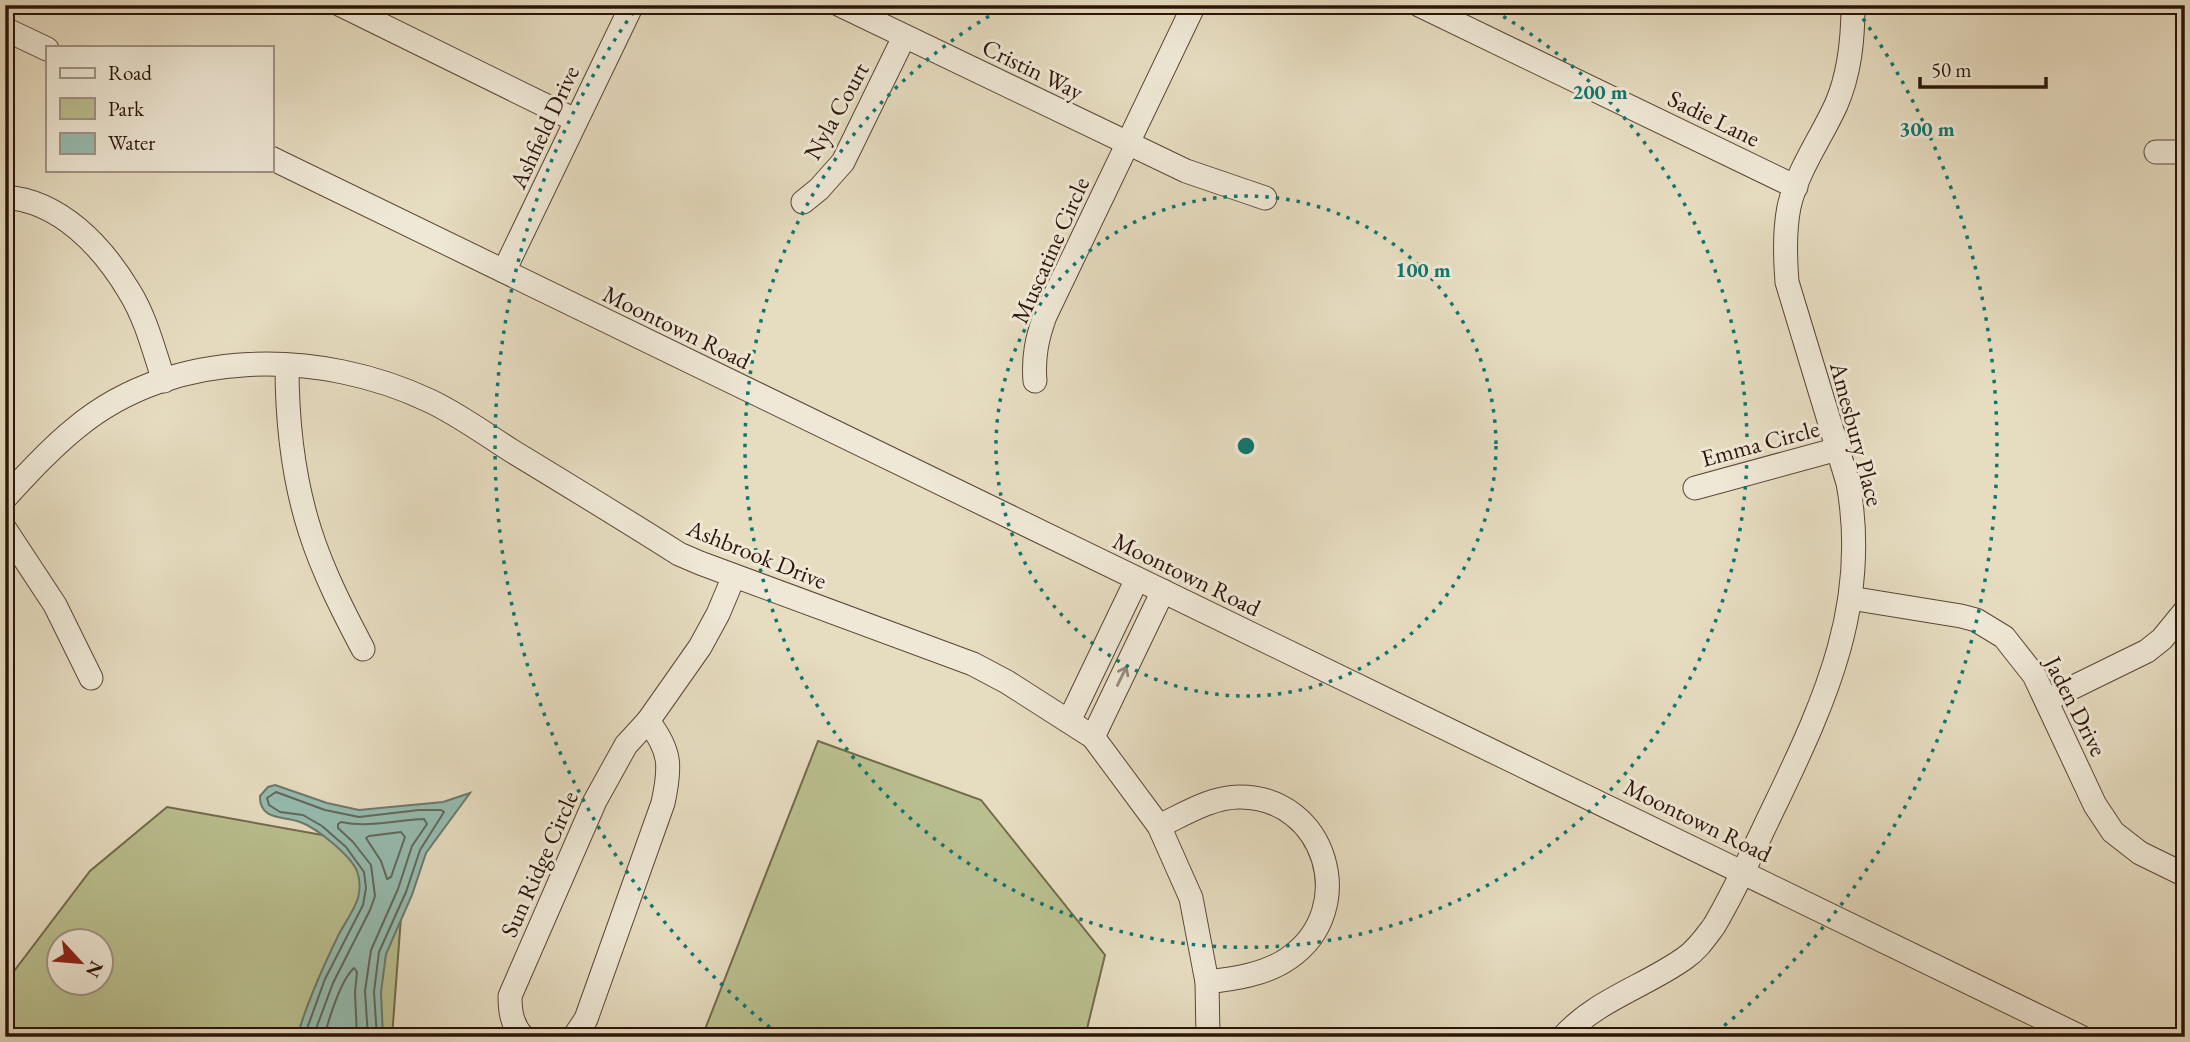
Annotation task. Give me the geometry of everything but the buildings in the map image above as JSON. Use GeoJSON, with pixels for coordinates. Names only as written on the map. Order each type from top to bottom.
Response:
{"type":"FeatureCollection","features":[{"type":"Feature","properties":{"kind":"street"},"geometry":{"type":"LineString","coordinates":[[341,5],[575,120]]}},
{"type":"Feature","properties":{"kind":"street","name":"Ashfield Drive"},"geometry":{"type":"LineString","coordinates":[[504,271],[632,5]]}},
{"type":"Feature","properties":{"kind":"street","name":"Cristin Way"},"geometry":{"type":"LineString","coordinates":[[841,5],[1128,144],[1205,179],[1265,198]]}},
{"type":"Feature","properties":{"kind":"street","name":"Muscatine Circle"},"geometry":{"type":"LineString","coordinates":[[1035,381],[1033,362],[1039,332],[1194,5]]}},
{"type":"Feature","properties":{"kind":"street","name":"Sadie Lane"},"geometry":{"type":"LineString","coordinates":[[1419,5],[1796,187]]}},
{"type":"Feature","properties":{"kind":"street","name":"Amesbury Place"},"geometry":{"type":"LineString","coordinates":[[1563,1037],[1586,1015],[1686,958],[1714,926],[1743,872],[1823,700],[1843,636],[1850,598],[1853,510],[1838,449],[1787,282],[1786,228],[1796,187],[1837,103],[1845,78],[1851,56],[1853,5]]}},
{"type":"Feature","properties":{"kind":"street"},"geometry":{"type":"LineString","coordinates":[[5,29],[46,49]]}},
{"type":"Feature","properties":{"kind":"street","name":"Nyla Court"},"geometry":{"type":"LineString","coordinates":[[803,202],[819,189],[843,162],[904,37]]}},
{"type":"Feature","properties":{"kind":"street"},"geometry":{"type":"LineString","coordinates":[[2157,152],[2185,152]]}},
{"type":"Feature","properties":{"kind":"street","name":"Moontown Road"},"geometry":{"type":"LineString","coordinates":[[273,159],[2081,1037]]}},
{"type":"Feature","properties":{"kind":"street"},"geometry":{"type":"LineString","coordinates":[[5,197],[32,201],[62,216],[83,233],[111,265],[130,291],[145,322],[164,381]]}},
{"type":"Feature","properties":{"kind":"street","name":"Ashbrook Drive"},"geometry":{"type":"LineString","coordinates":[[5,498],[78,426],[117,402],[164,381],[210,367],[232,365],[321,368],[374,379],[431,401],[679,554],[972,664],[1007,682],[1093,737],[1159,826],[1191,898],[1207,982],[1208,1037]]}},
{"type":"Feature","properties":{"kind":"street"},"geometry":{"type":"LineString","coordinates":[[287,366],[290,439],[310,533],[363,649]]}},
{"type":"Feature","properties":{"kind":"street","name":"Emma Circle"},"geometry":{"type":"LineString","coordinates":[[1695,488],[1838,449]]}},
{"type":"Feature","properties":{"kind":"street"},"geometry":{"type":"LineString","coordinates":[[5,529],[55,605],[91,678]]}},
{"type":"Feature","properties":{"kind":"street","name":"Sun Ridge Circle"},"geometry":{"type":"LineString","coordinates":[[523,1037],[513,1023],[510,996],[595,801],[626,745],[648,721],[700,647],[734,576]]}},
{"type":"Feature","properties":{"kind":"street"},"geometry":{"type":"LineString","coordinates":[[1069,720],[1137,579]]}},
{"type":"Feature","properties":{"kind":"street"},"geometry":{"type":"LineString","coordinates":[[1093,737],[1163,591]]}},
{"type":"Feature","properties":{"kind":"street","name":"Jaden Drive"},"geometry":{"type":"LineString","coordinates":[[1850,598],[1943,612],[1976,620],[2004,637],[2034,675],[2103,820],[2126,844],[2185,875]]}},
{"type":"Feature","properties":{"kind":"street"},"geometry":{"type":"LineString","coordinates":[[2047,700],[2147,651],[2162,639],[2185,611]]}},
{"type":"Feature","properties":{"kind":"street"},"geometry":{"type":"LineString","coordinates":[[574,1037],[586,1019],[663,803],[668,782],[667,755],[663,741],[648,721]]}},
{"type":"Feature","properties":{"kind":"street"},"geometry":{"type":"LineString","coordinates":[[1159,826],[1215,801],[1238,797],[1254,799],[1285,810],[1300,820],[1310,832],[1325,861],[1328,895],[1324,910],[1311,937],[1301,948],[1274,967],[1207,982]]}},
{"type":"Feature","properties":{"kind":"green space"},"geometry":{"type":"Polygon","coordinates":[[[818,741],[981,800],[1105,955],[1085,1037],[702,1037],[818,741]]]}},
{"type":"Feature","properties":{"kind":"green space"},"geometry":{"type":"Polygon","coordinates":[[[167,807],[406,850],[392,1037],[5,1037],[5,983],[46,929],[46,996],[116,996],[116,926],[48,926],[90,871],[167,807]]]}},
{"type":"Feature","properties":{"kind":"water"},"geometry":{"type":"Polygon","coordinates":[[[275,785],[327,803],[359,810],[443,802],[470,793],[426,853],[412,895],[386,954],[381,992],[383,1037],[297,1037],[321,973],[356,903],[359,881],[353,865],[324,836],[307,825],[268,814],[264,810],[260,796],[268,787],[275,785]]]}}]}
